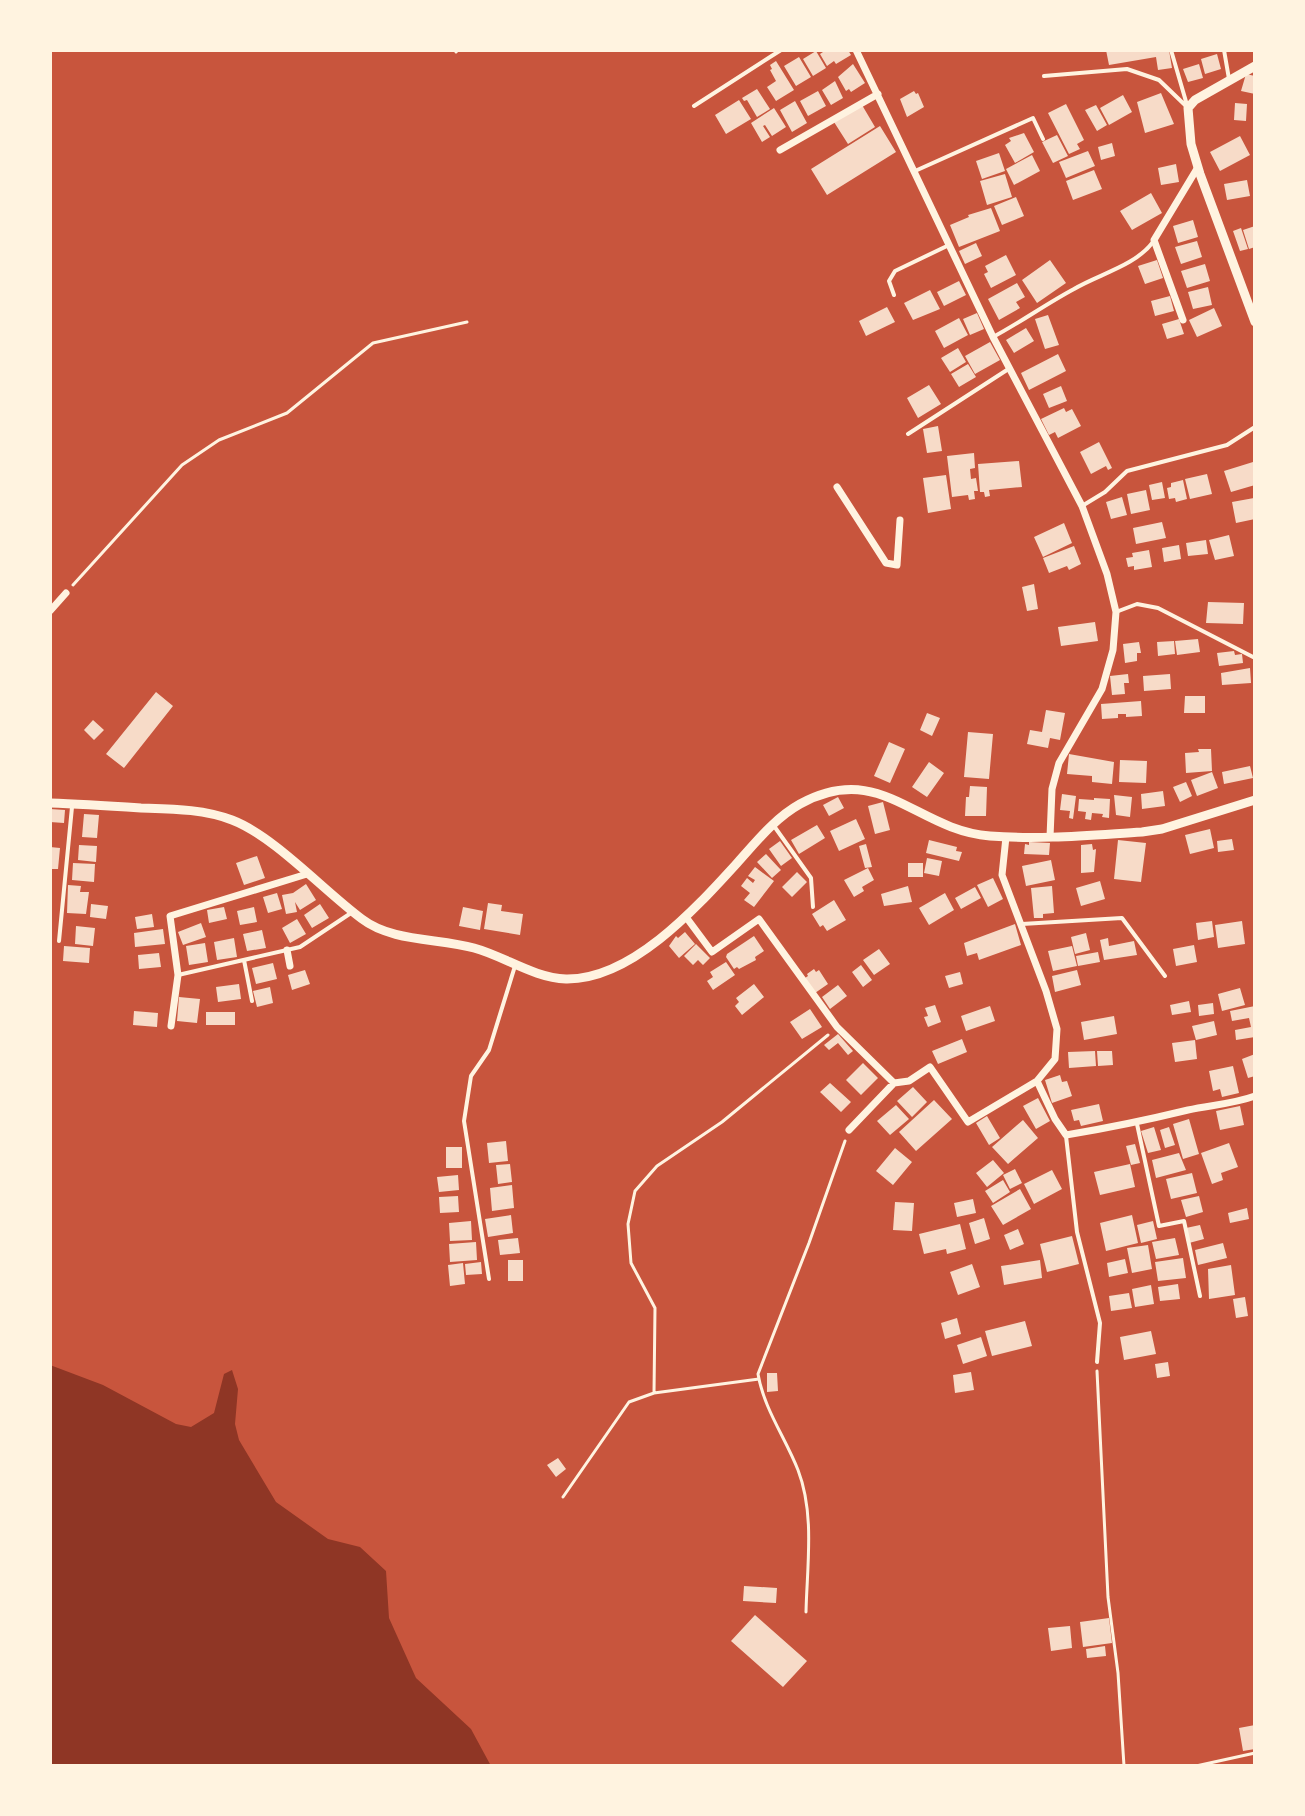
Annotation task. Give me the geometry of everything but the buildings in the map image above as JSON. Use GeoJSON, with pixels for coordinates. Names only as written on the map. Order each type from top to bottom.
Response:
{"type":"FeatureCollection","features":[{"type":"Feature","properties":{"kind":"street"},"geometry":{"type":"LineString","coordinates":[[859,51],[993,337],[1082,506],[1107,574],[1116,612],[1113,650],[1102,689],[1059,763],[1052,789],[1050,837]]}},
{"type":"Feature","properties":{"kind":"street"},"geometry":{"type":"LineString","coordinates":[[1255,66],[1203,95],[1188,108],[1198,167],[1255,322]]}},
{"type":"Feature","properties":{"kind":"street"},"geometry":{"type":"LineString","coordinates":[[780,150],[878,94]]}},
{"type":"Feature","properties":{"kind":"street"},"geometry":{"type":"LineString","coordinates":[[1183,320],[1154,240],[1198,167]]}},
{"type":"Feature","properties":{"kind":"street"},"geometry":{"type":"LineString","coordinates":[[837,487],[886,563],[897,565],[900,520]]}},
{"type":"Feature","properties":{"kind":"street"},"geometry":{"type":"LineString","coordinates":[[50,611],[66,593]]}},
{"type":"Feature","properties":{"kind":"street"},"geometry":{"type":"LineString","coordinates":[[50,803],[210,813],[235,820],[261,835],[365,922],[392,933],[475,948],[564,979],[588,977],[638,954],[686,917],[772,824],[801,804],[826,794],[868,789],[945,826],[969,833],[1006,837],[1162,829],[1255,800]]}},
{"type":"Feature","properties":{"kind":"street"},"geometry":{"type":"LineString","coordinates":[[849,1130],[894,1083],[909,1081],[930,1067],[968,1122],[1037,1081],[1055,1059],[1057,1029],[1002,875],[1006,837]]}},
{"type":"Feature","properties":{"kind":"street"},"geometry":{"type":"LineString","coordinates":[[171,1026],[178,975],[170,916],[307,874]]}},
{"type":"Feature","properties":{"kind":"street"},"geometry":{"type":"LineString","coordinates":[[686,917],[712,952],[759,919],[837,1027],[894,1083]]}},
{"type":"Feature","properties":{"kind":"street"},"geometry":{"type":"LineString","coordinates":[[287,950],[290,966]]}},
{"type":"Feature","properties":{"kind":"street"},"geometry":{"type":"LineString","coordinates":[[1037,1081],[1066,1135],[1137,1124],[1191,1109],[1232,1104],[1255,1096]]}},
{"type":"Feature","properties":{"kind":"lane"},"geometry":{"type":"LineString","coordinates":[[694,106],[781,50]]}},
{"type":"Feature","properties":{"kind":"lane"},"geometry":{"type":"LineString","coordinates":[[1171,50],[1188,108]]}},
{"type":"Feature","properties":{"kind":"lane"},"geometry":{"type":"LineString","coordinates":[[1224,50],[1230,81]]}},
{"type":"Feature","properties":{"kind":"lane"},"geometry":{"type":"LineString","coordinates":[[1044,76],[1127,69],[1159,80],[1188,108]]}},
{"type":"Feature","properties":{"kind":"lane"},"geometry":{"type":"LineString","coordinates":[[915,171],[1033,118],[1043,139]]}},
{"type":"Feature","properties":{"kind":"lane"},"geometry":{"type":"LineString","coordinates":[[993,337],[1038,313],[1073,289],[1134,259],[1147,250],[1154,240]]}},
{"type":"Feature","properties":{"kind":"lane"},"geometry":{"type":"LineString","coordinates":[[894,295],[889,281],[895,271],[950,245]]}},
{"type":"Feature","properties":{"kind":"lane"},"geometry":{"type":"LineString","coordinates":[[908,434],[1010,368]]}},
{"type":"Feature","properties":{"kind":"lane"},"geometry":{"type":"LineString","coordinates":[[1082,506],[1105,492],[1127,471],[1227,445],[1255,427]]}},
{"type":"Feature","properties":{"kind":"lane"},"geometry":{"type":"LineString","coordinates":[[1116,612],[1137,604],[1158,608],[1255,658]]}},
{"type":"Feature","properties":{"kind":"lane"},"geometry":{"type":"LineString","coordinates":[[59,941],[72,804]]}},
{"type":"Feature","properties":{"kind":"lane"},"geometry":{"type":"LineString","coordinates":[[772,824],[811,878],[813,907]]}},
{"type":"Feature","properties":{"kind":"lane"},"geometry":{"type":"LineString","coordinates":[[178,975],[300,947],[353,912]]}},
{"type":"Feature","properties":{"kind":"lane"},"geometry":{"type":"LineString","coordinates":[[1022,924],[1122,918],[1165,976]]}},
{"type":"Feature","properties":{"kind":"lane"},"geometry":{"type":"LineString","coordinates":[[244,960],[252,1001]]}},
{"type":"Feature","properties":{"kind":"lane"},"geometry":{"type":"LineString","coordinates":[[489,1279],[464,1121],[471,1076],[489,1050],[516,964]]}},
{"type":"Feature","properties":{"kind":"lane"},"geometry":{"type":"LineString","coordinates":[[1137,1124],[1159,1226],[1184,1221],[1200,1296]]}},
{"type":"Feature","properties":{"kind":"lane"},"geometry":{"type":"LineString","coordinates":[[1066,1135],[1077,1232],[1100,1323],[1097,1362]]}},
{"type":"Feature","properties":{"kind":"path"},"geometry":{"type":"LineString","coordinates":[[66,593],[182,465],[207,448],[219,440],[287,413],[373,343],[467,322]]}},
{"type":"Feature","properties":{"kind":"path"},"geometry":{"type":"LineString","coordinates":[[654,1393],[655,1308],[631,1263],[628,1224],[635,1191],[657,1166],[722,1122],[837,1027]]}},
{"type":"Feature","properties":{"kind":"path"},"geometry":{"type":"LineString","coordinates":[[806,1612],[807,1501],[798,1470],[762,1397],[758,1374],[849,1130]]}},
{"type":"Feature","properties":{"kind":"path"},"geometry":{"type":"LineString","coordinates":[[1097,1362],[1108,1597],[1118,1673],[1124,1766]]}},
{"type":"Feature","properties":{"kind":"path"},"geometry":{"type":"LineString","coordinates":[[563,1497],[629,1402],[654,1393],[759,1379]]}},
{"type":"Feature","properties":{"kind":"path"},"geometry":{"type":"LineString","coordinates":[[1196,1766],[1255,1753]]}},
{"type":"Feature","properties":{"kind":"shaded area"},"geometry":{"type":"Polygon","coordinates":[[[50,1365],[103,1385],[176,1424],[191,1427],[214,1413],[224,1374],[232,1370],[238,1389],[235,1424],[239,1440],[276,1502],[328,1539],[360,1547],[386,1571],[389,1618],[416,1678],[471,1729],[491,1766],[50,1766],[50,1365]]]}}]}
